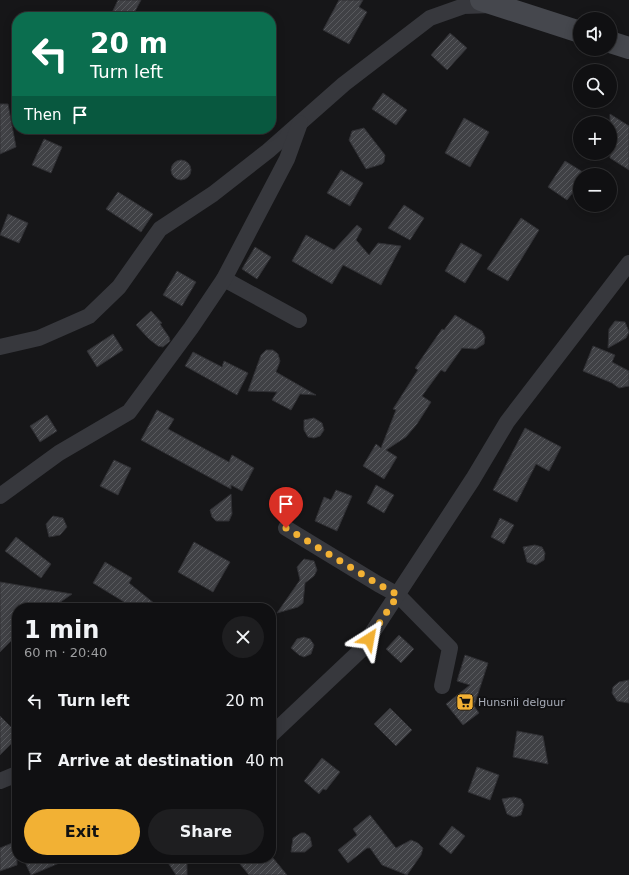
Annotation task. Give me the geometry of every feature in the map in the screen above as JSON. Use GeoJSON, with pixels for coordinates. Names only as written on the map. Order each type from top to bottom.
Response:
{"type":"FeatureCollection","features":[{"type":"Feature","properties":{"kind":"main road"},"geometry":{"type":"LineString","coordinates":[[486,2],[573,30]]}},
{"type":"Feature","properties":{"kind":"main road"},"geometry":{"type":"LineString","coordinates":[[617,44],[629,48]]}},
{"type":"Feature","properties":{"kind":"street"},"geometry":{"type":"LineString","coordinates":[[0,347],[39,338],[89,316],[118,287],[160,229],[213,194],[301,122],[344,84],[430,18],[464,6],[486,2]]}},
{"type":"Feature","properties":{"kind":"street"},"geometry":{"type":"LineString","coordinates":[[0,496],[59,453],[129,412],[191,328],[224,279],[287,159],[301,122]]}},
{"type":"Feature","properties":{"kind":"street"},"geometry":{"type":"LineString","coordinates":[[276,730],[361,650],[473,479],[507,422],[629,263]]}},
{"type":"Feature","properties":{"kind":"street"},"geometry":{"type":"LineString","coordinates":[[224,279],[299,320]]}},
{"type":"Feature","properties":{"kind":"street"},"geometry":{"type":"LineString","coordinates":[[286,528],[398,595],[450,648],[442,686]]}},
{"type":"Feature","properties":{"kind":"street"},"geometry":{"type":"LineString","coordinates":[[0,780],[12,776]]}},
{"type":"Feature","properties":{"kind":"building"},"geometry":{"type":"Polygon","coordinates":[[[118,0],[141,0],[135,12],[112,12],[118,0]]]}},
{"type":"Feature","properties":{"kind":"building"},"geometry":{"type":"Polygon","coordinates":[[[339,0],[363,0],[359,7],[367,12],[349,44],[323,30],[339,0]]]}},
{"type":"Feature","properties":{"kind":"building"},"geometry":{"type":"Polygon","coordinates":[[[450,33],[467,48],[447,70],[431,55],[450,33]]]}},
{"type":"Feature","properties":{"kind":"building"},"geometry":{"type":"Polygon","coordinates":[[[383,93],[407,110],[396,125],[372,109],[383,93]]]}},
{"type":"Feature","properties":{"kind":"building"},"geometry":{"type":"Polygon","coordinates":[[[0,104],[8,104],[12,134],[14,134],[16,147],[0,154],[0,104]]]}},
{"type":"Feature","properties":{"kind":"building"},"geometry":{"type":"Polygon","coordinates":[[[464,118],[489,132],[470,167],[445,153],[464,118]]]}},
{"type":"Feature","properties":{"kind":"building"},"geometry":{"type":"Polygon","coordinates":[[[617,118],[629,126],[629,170],[613,160],[617,160],[617,118]]]}},
{"type":"Feature","properties":{"kind":"building"},"geometry":{"type":"Polygon","coordinates":[[[364,128],[385,155],[384,162],[382,164],[366,169],[349,140],[352,131],[364,128]]]}},
{"type":"Feature","properties":{"kind":"building"},"geometry":{"type":"Polygon","coordinates":[[[44,139],[62,147],[51,173],[32,165],[44,139]]]}},
{"type":"Feature","properties":{"kind":"building"},"geometry":{"type":"Polygon","coordinates":[[[181,160],[188,163],[191,170],[188,177],[181,180],[174,177],[171,170],[174,163],[181,160]]]}},
{"type":"Feature","properties":{"kind":"building"},"geometry":{"type":"Polygon","coordinates":[[[565,161],[576,168],[573,168],[573,192],[567,200],[548,187],[565,161]]]}},
{"type":"Feature","properties":{"kind":"building"},"geometry":{"type":"Polygon","coordinates":[[[341,170],[363,183],[350,206],[327,193],[341,170]]]}},
{"type":"Feature","properties":{"kind":"building"},"geometry":{"type":"Polygon","coordinates":[[[118,192],[153,214],[141,232],[106,209],[118,192]]]}},
{"type":"Feature","properties":{"kind":"building"},"geometry":{"type":"Polygon","coordinates":[[[404,205],[424,218],[410,240],[388,228],[404,205]]]}},
{"type":"Feature","properties":{"kind":"building"},"geometry":{"type":"Polygon","coordinates":[[[8,214],[28,223],[19,243],[0,235],[8,214]]]}},
{"type":"Feature","properties":{"kind":"building"},"geometry":{"type":"Polygon","coordinates":[[[521,218],[539,230],[508,281],[487,269],[521,218]]]}},
{"type":"Feature","properties":{"kind":"building"},"geometry":{"type":"Polygon","coordinates":[[[357,225],[362,229],[356,240],[369,255],[378,243],[401,246],[381,285],[343,265],[332,284],[292,261],[306,235],[334,250],[357,225]]]}},
{"type":"Feature","properties":{"kind":"building"},"geometry":{"type":"Polygon","coordinates":[[[461,243],[482,255],[465,283],[445,271],[461,243]]]}},
{"type":"Feature","properties":{"kind":"building"},"geometry":{"type":"Polygon","coordinates":[[[255,247],[271,257],[257,279],[242,269],[255,247]]]}},
{"type":"Feature","properties":{"kind":"building"},"geometry":{"type":"Polygon","coordinates":[[[177,271],[196,282],[182,306],[163,295],[177,271]]]}},
{"type":"Feature","properties":{"kind":"building"},"geometry":{"type":"Polygon","coordinates":[[[151,311],[162,323],[160,324],[169,337],[170,341],[163,347],[158,346],[149,339],[136,325],[151,311]]]}},
{"type":"Feature","properties":{"kind":"building"},"geometry":{"type":"Polygon","coordinates":[[[455,315],[482,331],[485,337],[484,344],[476,349],[462,348],[445,372],[441,370],[422,396],[431,402],[417,424],[406,437],[386,450],[397,457],[384,479],[363,466],[376,444],[381,448],[396,410],[393,409],[418,370],[415,368],[442,329],[444,330],[455,315]]]}},
{"type":"Feature","properties":{"kind":"building"},"geometry":{"type":"Polygon","coordinates":[[[615,321],[625,322],[629,332],[626,338],[608,348],[609,329],[615,321]]]}},
{"type":"Feature","properties":{"kind":"building"},"geometry":{"type":"Polygon","coordinates":[[[113,334],[123,350],[97,367],[87,351],[113,334]]]}},
{"type":"Feature","properties":{"kind":"building"},"geometry":{"type":"Polygon","coordinates":[[[593,346],[615,355],[612,362],[629,371],[629,386],[619,388],[612,383],[583,371],[593,346]]]}},
{"type":"Feature","properties":{"kind":"building"},"geometry":{"type":"Polygon","coordinates":[[[266,350],[273,350],[278,354],[280,361],[276,372],[316,395],[300,394],[291,410],[272,400],[277,392],[248,391],[261,355],[266,350]]]}},
{"type":"Feature","properties":{"kind":"building"},"geometry":{"type":"Polygon","coordinates":[[[193,352],[222,367],[224,361],[248,373],[237,395],[185,366],[193,352]]]}},
{"type":"Feature","properties":{"kind":"building"},"geometry":{"type":"Polygon","coordinates":[[[157,410],[174,419],[168,429],[229,462],[232,455],[254,468],[242,491],[231,485],[231,489],[141,440],[157,410]]]}},
{"type":"Feature","properties":{"kind":"building"},"geometry":{"type":"Polygon","coordinates":[[[47,415],[57,431],[40,442],[30,426],[47,415]]]}},
{"type":"Feature","properties":{"kind":"building"},"geometry":{"type":"Polygon","coordinates":[[[314,418],[322,423],[324,430],[320,436],[314,438],[308,437],[304,430],[304,420],[314,418]]]}},
{"type":"Feature","properties":{"kind":"building"},"geometry":{"type":"Polygon","coordinates":[[[525,428],[561,447],[549,471],[536,464],[517,502],[493,490],[525,428]]]}},
{"type":"Feature","properties":{"kind":"building"},"geometry":{"type":"Polygon","coordinates":[[[114,460],[131,468],[118,495],[100,486],[114,460]]]}},
{"type":"Feature","properties":{"kind":"building"},"geometry":{"type":"Polygon","coordinates":[[[376,485],[394,495],[384,513],[367,503],[376,485]]]}},
{"type":"Feature","properties":{"kind":"building"},"geometry":{"type":"Polygon","coordinates":[[[336,490],[352,496],[337,531],[315,521],[324,497],[331,500],[336,490]]]}},
{"type":"Feature","properties":{"kind":"building"},"geometry":{"type":"Polygon","coordinates":[[[231,494],[232,514],[229,521],[216,521],[212,517],[210,510],[231,494]]]}},
{"type":"Feature","properties":{"kind":"building"},"geometry":{"type":"Polygon","coordinates":[[[53,516],[63,518],[67,527],[60,535],[49,537],[46,524],[53,516]]]}},
{"type":"Feature","properties":{"kind":"building"},"geometry":{"type":"Polygon","coordinates":[[[500,518],[514,525],[504,544],[491,537],[500,518]]]}},
{"type":"Feature","properties":{"kind":"building"},"geometry":{"type":"Polygon","coordinates":[[[16,537],[51,564],[41,578],[5,551],[16,537]]]}},
{"type":"Feature","properties":{"kind":"building"},"geometry":{"type":"Polygon","coordinates":[[[194,542],[230,562],[213,592],[178,572],[194,542]]]}},
{"type":"Feature","properties":{"kind":"building"},"geometry":{"type":"Polygon","coordinates":[[[535,545],[542,547],[545,553],[544,560],[536,565],[527,562],[523,547],[535,545]]]}},
{"type":"Feature","properties":{"kind":"building"},"geometry":{"type":"Polygon","coordinates":[[[304,559],[314,561],[317,570],[314,576],[305,583],[303,603],[298,607],[277,613],[300,580],[297,567],[304,559]]]}},
{"type":"Feature","properties":{"kind":"building"},"geometry":{"type":"Polygon","coordinates":[[[105,562],[132,578],[129,583],[154,603],[126,603],[93,583],[105,562]]]}},
{"type":"Feature","properties":{"kind":"building"},"geometry":{"type":"Polygon","coordinates":[[[0,582],[72,594],[59,603],[12,603],[12,640],[0,652],[0,582]]]}},
{"type":"Feature","properties":{"kind":"building"},"geometry":{"type":"Polygon","coordinates":[[[399,635],[414,649],[401,663],[386,649],[399,635]]]}},
{"type":"Feature","properties":{"kind":"building"},"geometry":{"type":"Polygon","coordinates":[[[304,637],[310,639],[314,645],[311,654],[304,657],[299,655],[291,648],[297,639],[304,637]]]}},
{"type":"Feature","properties":{"kind":"building"},"geometry":{"type":"Polygon","coordinates":[[[465,655],[488,663],[474,706],[479,713],[463,725],[446,704],[470,685],[457,681],[465,655]]]}},
{"type":"Feature","properties":{"kind":"building"},"geometry":{"type":"Polygon","coordinates":[[[629,680],[629,703],[617,701],[612,693],[613,687],[619,682],[629,680]]]}},
{"type":"Feature","properties":{"kind":"building"},"geometry":{"type":"Polygon","coordinates":[[[390,708],[412,730],[396,746],[374,724],[390,708]]]}},
{"type":"Feature","properties":{"kind":"building"},"geometry":{"type":"Polygon","coordinates":[[[0,716],[12,728],[12,743],[0,755],[0,716]]]}},
{"type":"Feature","properties":{"kind":"building"},"geometry":{"type":"Polygon","coordinates":[[[517,731],[543,736],[548,764],[513,757],[517,731]]]}},
{"type":"Feature","properties":{"kind":"building"},"geometry":{"type":"Polygon","coordinates":[[[322,758],[340,772],[326,790],[323,789],[319,794],[304,781],[322,758]]]}},
{"type":"Feature","properties":{"kind":"building"},"geometry":{"type":"Polygon","coordinates":[[[477,767],[499,775],[490,800],[468,792],[477,767]]]}},
{"type":"Feature","properties":{"kind":"building"},"geometry":{"type":"Polygon","coordinates":[[[514,797],[521,799],[524,805],[521,815],[514,817],[507,814],[502,799],[514,797]]]}},
{"type":"Feature","properties":{"kind":"building"},"geometry":{"type":"Polygon","coordinates":[[[370,815],[396,848],[411,840],[418,843],[423,848],[421,855],[407,875],[382,865],[370,848],[367,848],[348,863],[338,850],[357,835],[353,829],[370,815]]]}},
{"type":"Feature","properties":{"kind":"building"},"geometry":{"type":"Polygon","coordinates":[[[452,826],[465,836],[451,854],[439,844],[452,826]]]}},
{"type":"Feature","properties":{"kind":"building"},"geometry":{"type":"Polygon","coordinates":[[[301,833],[305,833],[310,837],[312,846],[305,852],[291,852],[293,838],[301,833]]]}},
{"type":"Feature","properties":{"kind":"building"},"geometry":{"type":"Polygon","coordinates":[[[12,843],[12,863],[17,863],[17,865],[0,871],[0,848],[12,843]]]}},
{"type":"Feature","properties":{"kind":"building"},"geometry":{"type":"Polygon","coordinates":[[[276,862],[287,875],[249,875],[239,863],[276,863],[276,862]]]}},
{"type":"Feature","properties":{"kind":"building"},"geometry":{"type":"Polygon","coordinates":[[[25,863],[59,863],[31,875],[25,863]]]}},
{"type":"Feature","properties":{"kind":"building"},"geometry":{"type":"Polygon","coordinates":[[[168,863],[187,863],[187,875],[176,875],[168,863]]]}},
{"type":"Feature","properties":{"kind":"place","name":"Hunsnii delguur"},"geometry":{"type":"Point","coordinates":[465,702]}},
{"type":"Feature","properties":{"kind":"route"},"geometry":{"type":"LineString","coordinates":[[286,528],[398,595],[369,639]]}}]}
